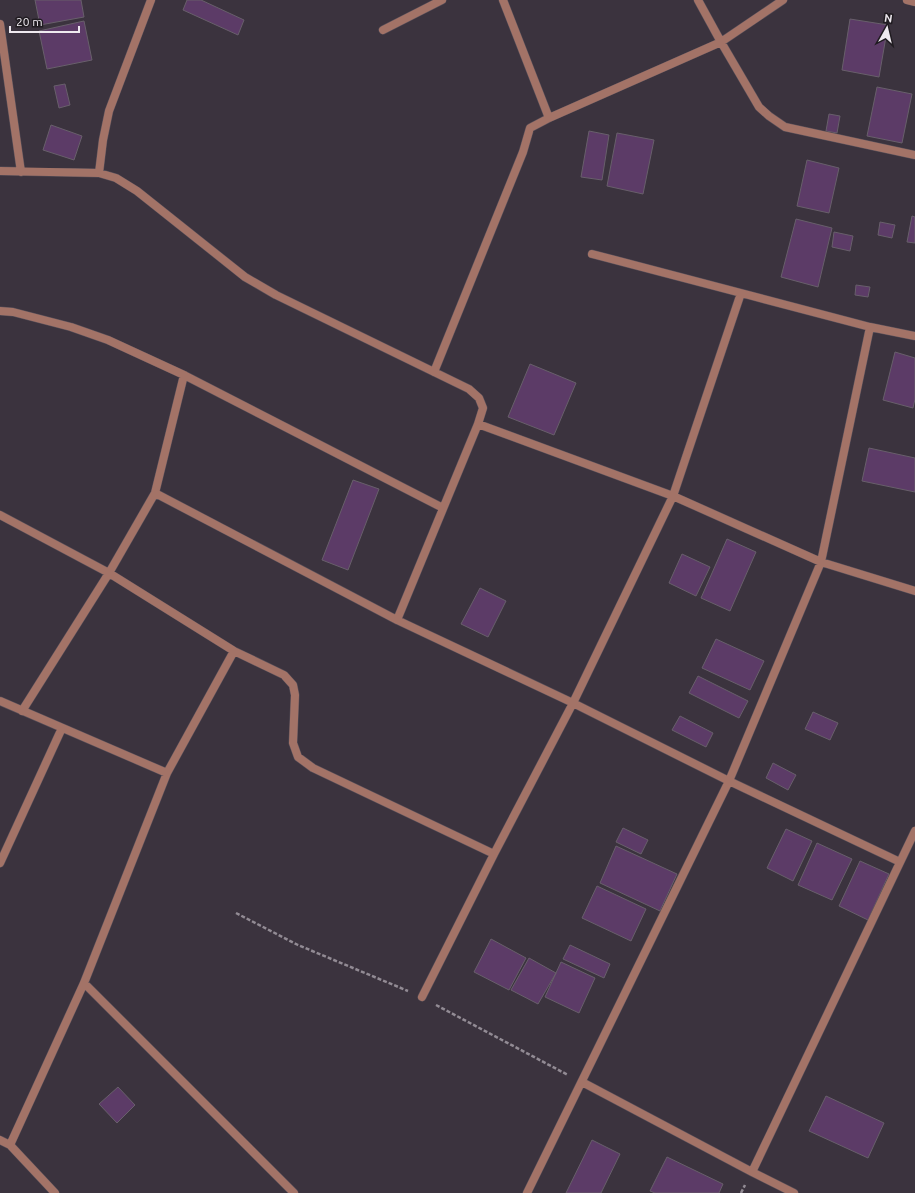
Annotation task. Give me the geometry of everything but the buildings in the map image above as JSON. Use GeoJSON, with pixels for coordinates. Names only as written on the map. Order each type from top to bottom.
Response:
{"type":"FeatureCollection","features":[{"type":"Feature","properties":{"kind":"street"},"geometry":{"type":"LineString","coordinates":[[99,173],[103,140],[109,111],[150,0]]}},
{"type":"Feature","properties":{"kind":"street"},"geometry":{"type":"LineString","coordinates":[[383,30],[442,0]]}},
{"type":"Feature","properties":{"kind":"street"},"geometry":{"type":"LineString","coordinates":[[503,0],[549,118]]}},
{"type":"Feature","properties":{"kind":"street"},"geometry":{"type":"LineString","coordinates":[[698,0],[759,107],[769,116],[785,127],[915,155]]}},
{"type":"Feature","properties":{"kind":"street"},"geometry":{"type":"LineString","coordinates":[[434,372],[523,152],[530,128],[549,118],[721,42],[783,0]]}},
{"type":"Feature","properties":{"kind":"street"},"geometry":{"type":"LineString","coordinates":[[907,0],[915,2]]}},
{"type":"Feature","properties":{"kind":"street"},"geometry":{"type":"LineString","coordinates":[[0,24],[21,172]]}},
{"type":"Feature","properties":{"kind":"street"},"geometry":{"type":"LineString","coordinates":[[0,171],[99,173],[116,178],[137,191],[246,277],[264,288],[468,389],[479,398],[483,408],[478,424],[397,620]]}},
{"type":"Feature","properties":{"kind":"street"},"geometry":{"type":"LineString","coordinates":[[592,254],[870,327],[915,336]]}},
{"type":"Feature","properties":{"kind":"street"},"geometry":{"type":"LineString","coordinates":[[422,997],[494,854],[573,703],[673,496],[741,293]]}},
{"type":"Feature","properties":{"kind":"street"},"geometry":{"type":"LineString","coordinates":[[0,311],[13,312],[71,327],[108,340],[184,375],[443,508]]}},
{"type":"Feature","properties":{"kind":"street"},"geometry":{"type":"LineString","coordinates":[[527,1193],[729,781],[821,562],[870,327]]}},
{"type":"Feature","properties":{"kind":"street"},"geometry":{"type":"LineString","coordinates":[[22,711],[109,573],[154,493],[184,375]]}},
{"type":"Feature","properties":{"kind":"street"},"geometry":{"type":"LineString","coordinates":[[478,424],[673,496],[821,562],[915,591]]}},
{"type":"Feature","properties":{"kind":"street"},"geometry":{"type":"LineString","coordinates":[[154,493],[397,620],[573,703],[729,781],[900,862]]}},
{"type":"Feature","properties":{"kind":"street"},"geometry":{"type":"LineString","coordinates":[[0,515],[109,573],[234,651],[284,675],[293,685],[295,695],[292,743],[298,757],[313,768],[494,854]]}},
{"type":"Feature","properties":{"kind":"street"},"geometry":{"type":"LineString","coordinates":[[10,1145],[84,983],[167,773],[234,651]]}},
{"type":"Feature","properties":{"kind":"street"},"geometry":{"type":"LineString","coordinates":[[0,702],[167,773]]}},
{"type":"Feature","properties":{"kind":"street"},"geometry":{"type":"LineString","coordinates":[[0,863],[62,728]]}},
{"type":"Feature","properties":{"kind":"street"},"geometry":{"type":"LineString","coordinates":[[752,1172],[915,831]]}},
{"type":"Feature","properties":{"kind":"street"},"geometry":{"type":"LineString","coordinates":[[84,983],[294,1193]]}},
{"type":"Feature","properties":{"kind":"street"},"geometry":{"type":"LineString","coordinates":[[582,1082],[794,1193]]}},
{"type":"Feature","properties":{"kind":"street"},"geometry":{"type":"LineString","coordinates":[[0,1140],[10,1145],[55,1193]]}}]}
